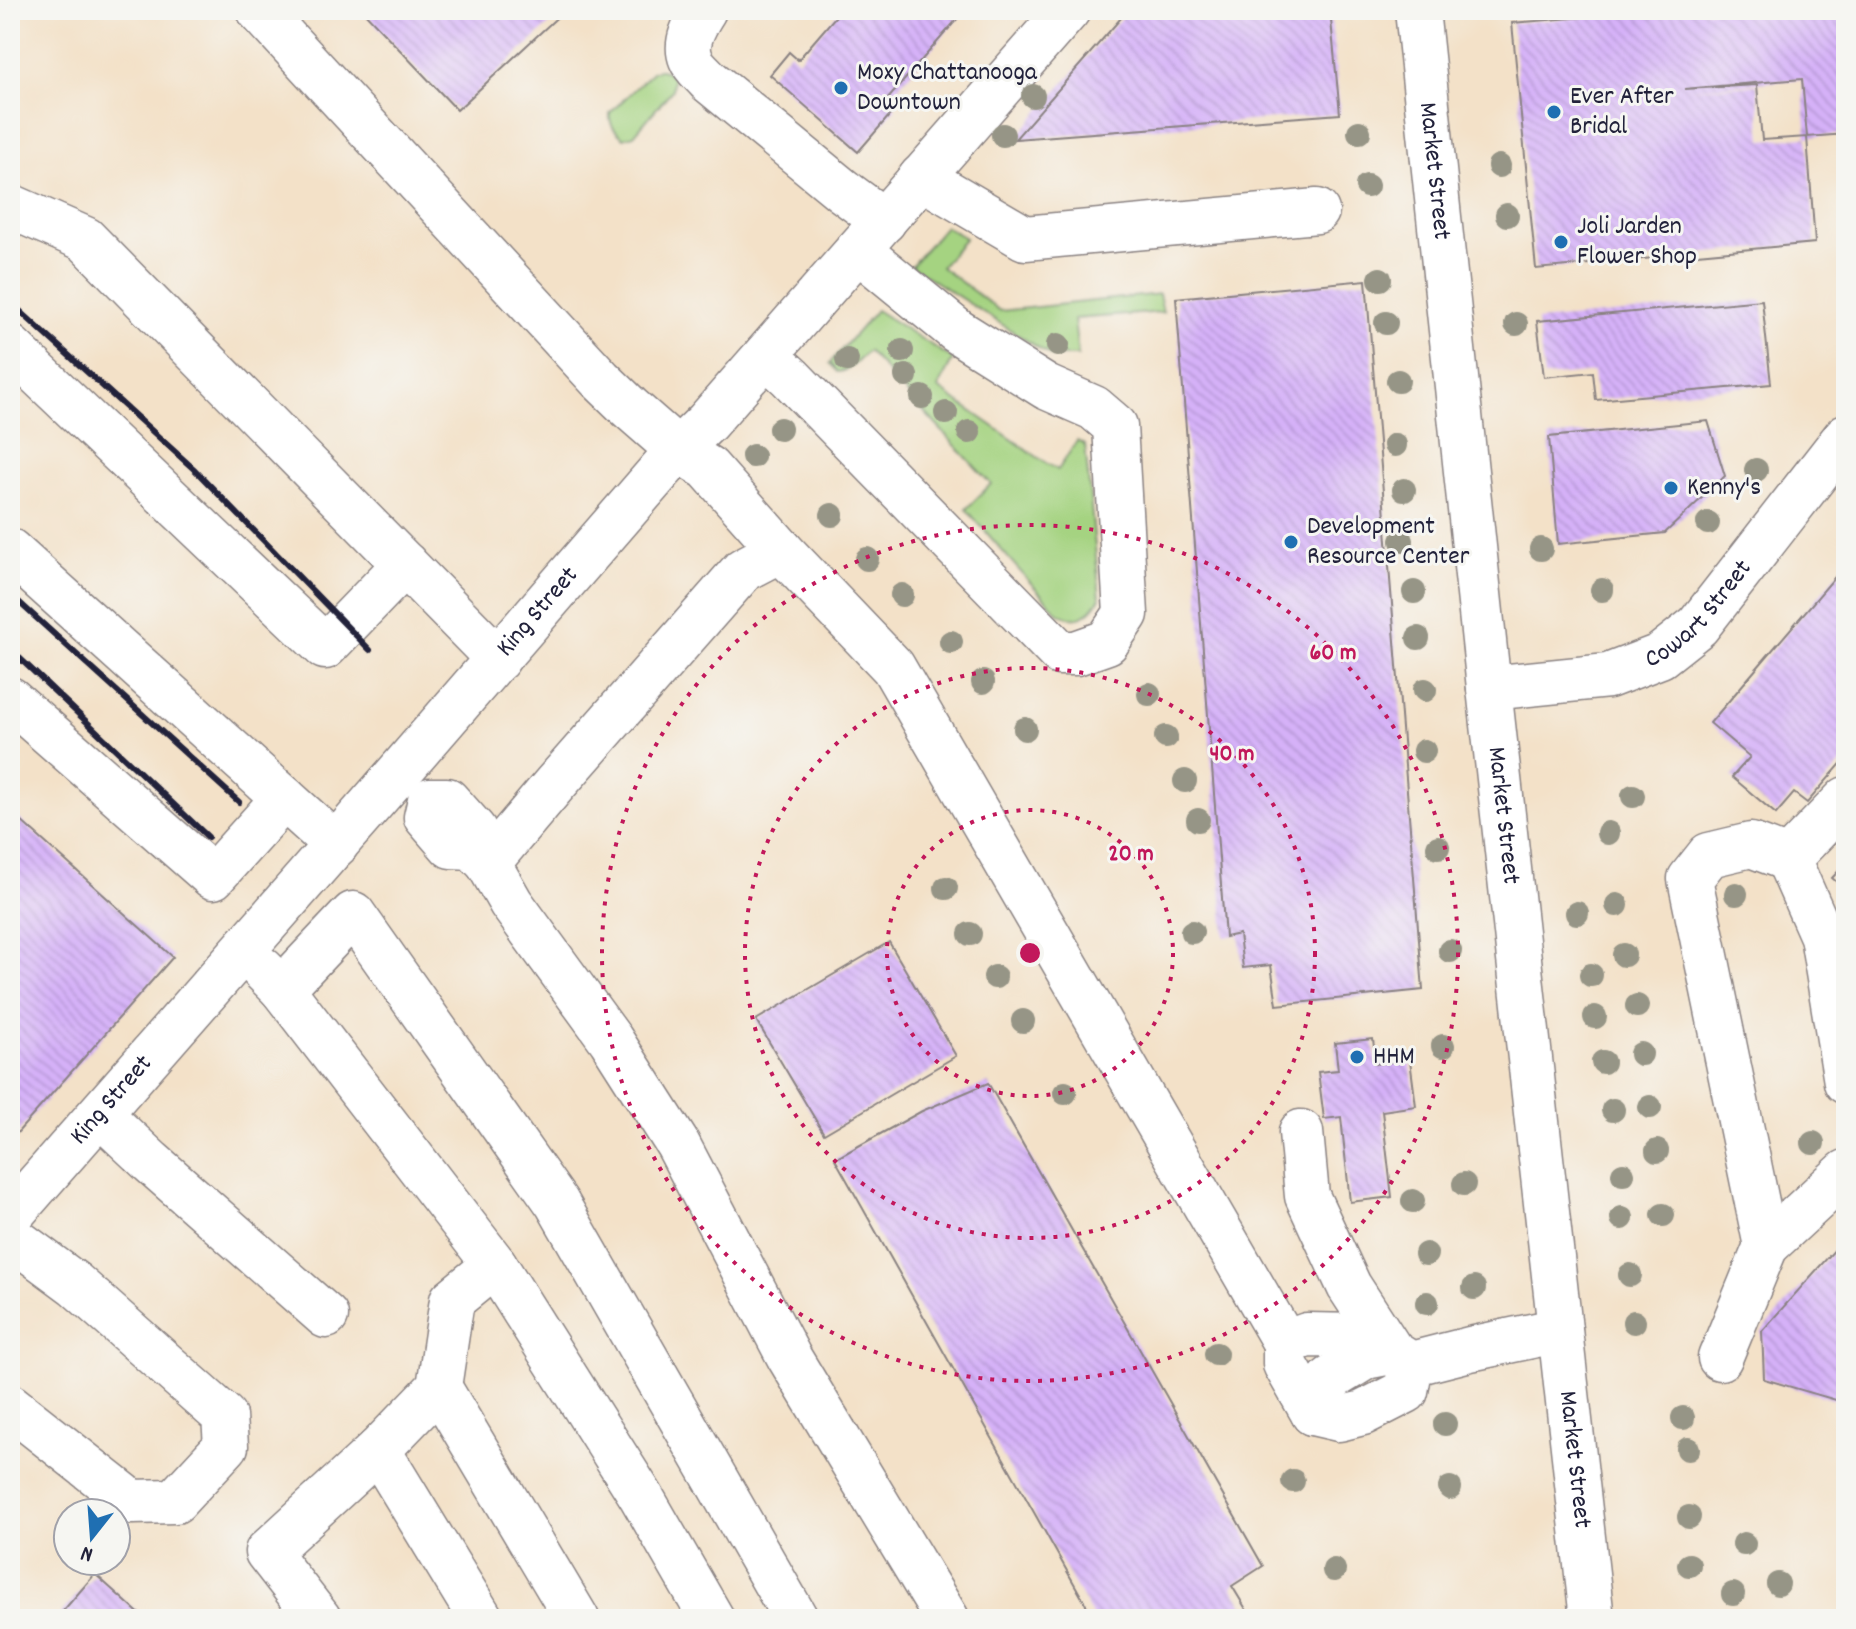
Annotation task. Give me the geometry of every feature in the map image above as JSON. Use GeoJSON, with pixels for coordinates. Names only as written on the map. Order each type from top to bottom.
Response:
{"type":"FeatureCollection","features":[{"type":"Feature","properties":{"kind":"street"},"geometry":{"type":"LineString","coordinates":[[259,10],[600,379],[678,450],[708,468],[893,667],[1285,1343],[1285,1364],[1313,1413],[1339,1419],[1363,1413],[1406,1391],[1402,1358],[1349,1286],[1307,1196],[1301,1132]]}},
{"type":"Feature","properties":{"kind":"street"},"geometry":{"type":"LineString","coordinates":[[704,10],[695,24],[689,43],[692,60],[708,80],[842,190],[871,236],[957,331],[1046,387],[1094,408],[1115,426],[1126,614],[1107,642],[1076,653],[1060,653],[766,355]]}},
{"type":"Feature","properties":{"kind":"street","name":"King Street"},"geometry":{"type":"LineString","coordinates":[[10,1216],[336,845],[415,786],[498,659],[678,450],[707,422],[1068,10]]}},
{"type":"Feature","properties":{"kind":"street","name":"Market Street"},"geometry":{"type":"LineString","coordinates":[[1417,10],[1592,1619]]}},
{"type":"Feature","properties":{"kind":"street"},"geometry":{"type":"LineString","coordinates":[[921,177],[1025,238],[1317,211]]}},
{"type":"Feature","properties":{"kind":"street"},"geometry":{"type":"LineString","coordinates":[[10,206],[85,239],[498,659]]}},
{"type":"Feature","properties":{"kind":"street"},"geometry":{"type":"LineString","coordinates":[[10,347],[325,647],[405,564]]}},
{"type":"Feature","properties":{"kind":"street","name":"Cowart Street"},"geometry":{"type":"LineString","coordinates":[[1489,688],[1608,676],[1660,656],[1698,626],[1846,436]]}},
{"type":"Feature","properties":{"kind":"street"},"geometry":{"type":"LineString","coordinates":[[480,855],[564,773],[743,570],[781,550]]}},
{"type":"Feature","properties":{"kind":"street"},"geometry":{"type":"LineString","coordinates":[[10,551],[336,845]]}},
{"type":"Feature","properties":{"kind":"street"},"geometry":{"type":"LineString","coordinates":[[10,699],[213,877],[284,798]]}},
{"type":"Feature","properties":{"kind":"street"},"geometry":{"type":"LineString","coordinates":[[415,786],[447,800],[474,830],[480,855],[511,903],[611,1040],[678,1145],[789,1357],[947,1619]]}},
{"type":"Feature","properties":{"kind":"street"},"geometry":{"type":"LineString","coordinates":[[1788,859],[1846,799]]}},
{"type":"Feature","properties":{"kind":"street"},"geometry":{"type":"LineString","coordinates":[[1766,1246],[1690,879],[1709,855],[1751,845],[1788,859],[1834,931],[1846,1082]]}},
{"type":"Feature","properties":{"kind":"street"},"geometry":{"type":"LineString","coordinates":[[282,989],[353,914],[557,1203],[796,1619]]}},
{"type":"Feature","properties":{"kind":"street"},"geometry":{"type":"LineString","coordinates":[[243,950],[282,989],[495,1265],[641,1496],[712,1619]]}},
{"type":"Feature","properties":{"kind":"street"},"geometry":{"type":"LineString","coordinates":[[100,1114],[326,1316]]}},
{"type":"Feature","properties":{"kind":"street"},"geometry":{"type":"LineString","coordinates":[[1720,1358],[1766,1246],[1846,1172]]}},
{"type":"Feature","properties":{"kind":"street"},"geometry":{"type":"LineString","coordinates":[[10,1236],[75,1284],[224,1416],[226,1446],[175,1501],[132,1502],[10,1406]]}},
{"type":"Feature","properties":{"kind":"street"},"geometry":{"type":"LineString","coordinates":[[319,1619],[267,1552],[378,1450],[439,1387],[452,1300],[495,1265]]}},
{"type":"Feature","properties":{"kind":"street"},"geometry":{"type":"LineString","coordinates":[[1285,1343],[1307,1335],[1357,1336],[1402,1358],[1470,1349],[1560,1330]]}},
{"type":"Feature","properties":{"kind":"street"},"geometry":{"type":"LineString","coordinates":[[439,1387],[577,1619]]}},
{"type":"Feature","properties":{"kind":"street"},"geometry":{"type":"LineString","coordinates":[[378,1450],[481,1619]]}},
{"type":"Feature","properties":{"kind":"green space"},"geometry":{"type":"Polygon","coordinates":[[[658,69],[668,72],[673,79],[672,90],[634,135],[624,138],[613,127],[610,113],[658,69]]]}},
{"type":"Feature","properties":{"kind":"green space"},"geometry":{"type":"Polygon","coordinates":[[[945,226],[965,238],[941,267],[1000,311],[1159,294],[1163,312],[1074,319],[1078,356],[1051,356],[911,266],[945,226]]]}},
{"type":"Feature","properties":{"kind":"green space"},"geometry":{"type":"Polygon","coordinates":[[[876,310],[953,359],[938,388],[1046,463],[1058,470],[1077,441],[1085,445],[1100,598],[1088,613],[1072,618],[1059,613],[966,509],[991,484],[868,351],[843,371],[838,372],[830,363],[876,310]]]}},
{"type":"Feature","properties":{"kind":"building"},"geometry":{"type":"Polygon","coordinates":[[[362,10],[565,10],[457,110],[362,10]]]}},
{"type":"Feature","properties":{"kind":"building","name":"Moxy Chattanooga Downtown"},"geometry":{"type":"Polygon","coordinates":[[[841,10],[965,10],[887,100],[896,108],[858,152],[770,75],[789,52],[798,60],[841,10]]]}},
{"type":"Feature","properties":{"kind":"building"},"geometry":{"type":"Polygon","coordinates":[[[1128,10],[1330,10],[1340,114],[1015,139],[1128,10]]]}},
{"type":"Feature","properties":{"kind":"building"},"geometry":{"type":"Polygon","coordinates":[[[1668,10],[1846,10],[1846,134],[1807,137],[1815,243],[1536,269],[1512,23],[1668,10]],[[1802,79],[1684,89],[1757,85],[1762,140],[1807,137],[1802,79]]]}},
{"type":"Feature","properties":{"kind":"building","name":"Development Resource Center"},"geometry":{"type":"Polygon","coordinates":[[[1366,280],[1423,990],[1277,1005],[1271,965],[1243,968],[1239,934],[1225,937],[1176,298],[1366,280]]]}},
{"type":"Feature","properties":{"kind":"building"},"geometry":{"type":"Polygon","coordinates":[[[1762,300],[1771,384],[1596,400],[1593,372],[1544,377],[1537,321],[1762,300]]]}},
{"type":"Feature","properties":{"kind":"building"},"geometry":{"type":"Polygon","coordinates":[[[1708,421],[1725,476],[1665,533],[1558,544],[1549,437],[1708,421]]]}},
{"type":"Feature","properties":{"kind":"building"},"geometry":{"type":"Polygon","coordinates":[[[1846,564],[1846,758],[1807,803],[1794,793],[1776,814],[1732,777],[1750,757],[1710,723],[1846,564]]]}},
{"type":"Feature","properties":{"kind":"building"},"geometry":{"type":"Polygon","coordinates":[[[10,811],[173,957],[10,1141],[10,811]]]}},
{"type":"Feature","properties":{"kind":"building"},"geometry":{"type":"Polygon","coordinates":[[[1846,863],[1846,890],[1832,878],[1846,863]]]}},
{"type":"Feature","properties":{"kind":"building"},"geometry":{"type":"Polygon","coordinates":[[[889,942],[956,1056],[824,1134],[756,1020],[889,942]]]}},
{"type":"Feature","properties":{"kind":"building"},"geometry":{"type":"Polygon","coordinates":[[[1373,1039],[1376,1064],[1410,1060],[1416,1106],[1382,1111],[1392,1197],[1350,1202],[1341,1117],[1324,1119],[1318,1072],[1338,1070],[1335,1043],[1373,1039]]]}},
{"type":"Feature","properties":{"kind":"building"},"geometry":{"type":"Polygon","coordinates":[[[988,1083],[1263,1566],[1232,1586],[1252,1619],[1094,1619],[835,1159],[922,1111],[988,1083]]]}},
{"type":"Feature","properties":{"kind":"building"},"geometry":{"type":"Polygon","coordinates":[[[1846,1237],[1846,1403],[1764,1379],[1762,1331],[1846,1237]]]}},
{"type":"Feature","properties":{"kind":"building"},"geometry":{"type":"Polygon","coordinates":[[[92,1577],[98,1577],[145,1619],[56,1619],[92,1577]]]}},
{"type":"Feature","properties":{"kind":"railway"},"geometry":{"type":"LineString","coordinates":[[10,302],[195,470],[370,650]]}},
{"type":"Feature","properties":{"kind":"railway"},"geometry":{"type":"LineString","coordinates":[[10,594],[239,802]]}},
{"type":"Feature","properties":{"kind":"railway"},"geometry":{"type":"LineString","coordinates":[[10,649],[208,837]]}},
{"type":"Feature","properties":{"kind":"place","name":"Moxy Chattanooga Downtown"},"geometry":{"type":"Point","coordinates":[841,88]}},
{"type":"Feature","properties":{"kind":"place","name":"Ever After Bridal"},"geometry":{"type":"Point","coordinates":[1554,112]}},
{"type":"Feature","properties":{"kind":"place","name":"Joli Jarden Flower Shop"},"geometry":{"type":"Point","coordinates":[1561,242]}},
{"type":"Feature","properties":{"kind":"place","name":"Kenny's"},"geometry":{"type":"Point","coordinates":[1671,488]}},
{"type":"Feature","properties":{"kind":"place","name":"Development Resource Center"},"geometry":{"type":"Point","coordinates":[1291,542]}},
{"type":"Feature","properties":{"kind":"place","name":"HHM"},"geometry":{"type":"Point","coordinates":[1357,1057]}}]}
